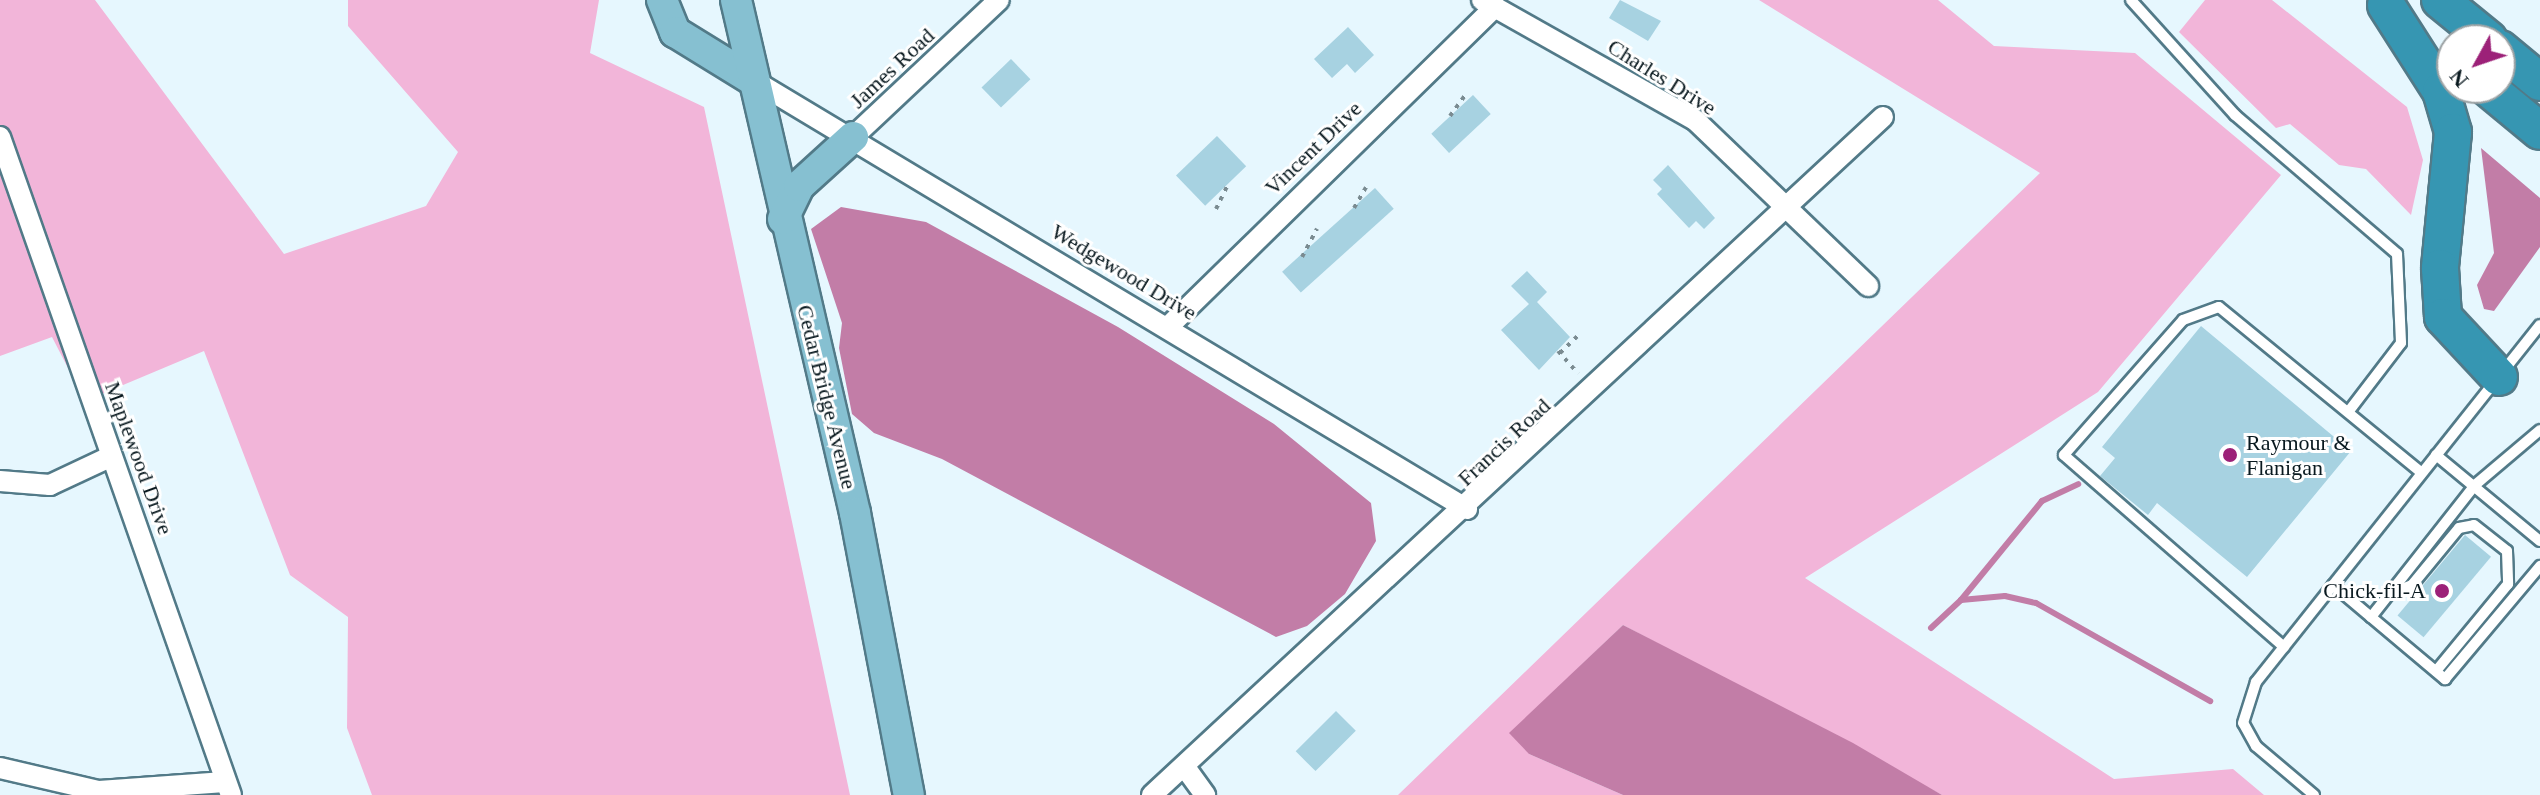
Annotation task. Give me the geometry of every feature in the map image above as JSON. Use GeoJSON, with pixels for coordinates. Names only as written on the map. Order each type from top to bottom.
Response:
{"type":"FeatureCollection","features":[{"type":"Feature","properties":{"kind":"highway"},"geometry":{"type":"LineString","coordinates":[[2440,0],[2469,24]]}},
{"type":"Feature","properties":{"kind":"highway"},"geometry":{"type":"LineString","coordinates":[[2384,2],[2436,46]]}},
{"type":"Feature","properties":{"kind":"highway"},"geometry":{"type":"LineString","coordinates":[[2384,2],[2441,91],[2453,132],[2440,268],[2443,317],[2499,377]]}},
{"type":"Feature","properties":{"kind":"highway"},"geometry":{"type":"LineString","coordinates":[[2516,62],[2540,82]]}},
{"type":"Feature","properties":{"kind":"highway"},"geometry":{"type":"LineString","coordinates":[[2507,104],[2540,131]]}},
{"type":"Feature","properties":{"kind":"main road"},"geometry":{"type":"LineString","coordinates":[[662,0],[675,32],[753,80]]}},
{"type":"Feature","properties":{"kind":"main road","name":"Cedar Bridge Avenue"},"geometry":{"type":"LineString","coordinates":[[736,0],[783,219],[855,513],[909,795]]}},
{"type":"Feature","properties":{"kind":"main road"},"geometry":{"type":"LineString","coordinates":[[783,219],[799,186],[853,137]]}},
{"type":"Feature","properties":{"kind":"street","name":"James Road"},"geometry":{"type":"LineString","coordinates":[[853,137],[999,0]]}},
{"type":"Feature","properties":{"kind":"street","name":"Charles Drive"},"geometry":{"type":"LineString","coordinates":[[1489,4],[1695,120],[1868,286]]}},
{"type":"Feature","properties":{"kind":"street","name":"Vincent Drive"},"geometry":{"type":"LineString","coordinates":[[1168,327],[1489,4]]}},
{"type":"Feature","properties":{"kind":"street","name":"Wedgewood Drive"},"geometry":{"type":"LineString","coordinates":[[753,80],[853,137],[1467,509]]}},
{"type":"Feature","properties":{"kind":"street","name":"Francis Road"},"geometry":{"type":"LineString","coordinates":[[1152,795],[1187,770],[1883,117]]}},
{"type":"Feature","properties":{"kind":"street","name":"Maplewood Drive"},"geometry":{"type":"LineString","coordinates":[[0,137],[228,789]]}},
{"type":"Feature","properties":{"kind":"street"},"geometry":{"type":"LineString","coordinates":[[0,481],[50,485],[112,456]]}},
{"type":"Feature","properties":{"kind":"street"},"geometry":{"type":"LineString","coordinates":[[0,768],[99,791],[228,789]]}},
{"type":"Feature","properties":{"kind":"street"},"geometry":{"type":"LineString","coordinates":[[1187,770],[1205,795]]}},
{"type":"Feature","properties":{"kind":"lane"},"geometry":{"type":"LineString","coordinates":[[2131,0],[2235,115],[2397,254],[2401,343],[2349,411]]}},
{"type":"Feature","properties":{"kind":"lane"},"geometry":{"type":"LineString","coordinates":[[2284,647],[2064,455],[2183,320],[2203,309],[2219,307],[2422,473]]}},
{"type":"Feature","properties":{"kind":"lane"},"geometry":{"type":"LineString","coordinates":[[2314,795],[2256,746],[2243,723],[2256,682],[2540,325]]}},
{"type":"Feature","properties":{"kind":"lane"},"geometry":{"type":"LineString","coordinates":[[2371,617],[2475,485],[2540,430]]}},
{"type":"Feature","properties":{"kind":"lane"},"geometry":{"type":"LineString","coordinates":[[2436,455],[2540,541]]}},
{"type":"Feature","properties":{"kind":"lane"},"geometry":{"type":"LineString","coordinates":[[2388,594],[2412,585],[2459,528],[2474,525],[2507,551],[2508,584],[2436,671]]}},
{"type":"Feature","properties":{"kind":"lane"},"geometry":{"type":"LineString","coordinates":[[2333,585],[2445,679],[2540,566]]}},
{"type":"Feature","properties":{"kind":"path"},"geometry":{"type":"LineString","coordinates":[[1450,116],[1465,95]]}},
{"type":"Feature","properties":{"kind":"path"},"geometry":{"type":"LineString","coordinates":[[1216,209],[1228,184]]}},
{"type":"Feature","properties":{"kind":"path"},"geometry":{"type":"LineString","coordinates":[[1354,208],[1366,187]]}},
{"type":"Feature","properties":{"kind":"path"},"geometry":{"type":"LineString","coordinates":[[1302,257],[1317,229]]}},
{"type":"Feature","properties":{"kind":"path"},"geometry":{"type":"LineString","coordinates":[[1580,334],[1559,352],[1594,389]]}},
{"type":"Feature","properties":{"kind":"shaded area"},"geometry":{"type":"Polygon","coordinates":[[[0,0],[95,0],[284,254],[426,206],[458,152],[348,26],[348,0],[599,0],[590,53],[704,107],[850,795],[372,795],[347,728],[348,617],[290,575],[204,351],[85,401],[52,337],[0,356],[0,0]]]}},
{"type":"Feature","properties":{"kind":"shaded area"},"geometry":{"type":"Polygon","coordinates":[[[1759,0],[1938,0],[1994,46],[2135,53],[2281,175],[2098,392],[1805,578],[2114,779],[2233,769],[2264,795],[1942,795],[1623,625],[1577,669],[1529,754],[1623,795],[1398,795],[2040,173],[1759,0]]]}},
{"type":"Feature","properties":{"kind":"shaded area"},"geometry":{"type":"Polygon","coordinates":[[[2205,0],[2272,0],[2407,107],[2423,160],[2411,215],[2366,169],[2339,165],[2290,124],[2276,128],[2179,32],[2205,0]]]}},
{"type":"Feature","properties":{"kind":"shaded area"},"geometry":{"type":"Polygon","coordinates":[[[2481,148],[2540,198],[2540,247],[2494,311],[2484,309],[2477,285],[2494,253],[2481,148]]]}},
{"type":"Feature","properties":{"kind":"shaded area"},"geometry":{"type":"Polygon","coordinates":[[[841,207],[926,222],[1118,327],[1274,424],[1371,503],[1376,541],[1345,594],[1307,626],[1276,637],[942,459],[874,433],[852,414],[839,348],[842,323],[811,229],[841,207]]]}},
{"type":"Feature","properties":{"kind":"shaded area"},"geometry":{"type":"Polygon","coordinates":[[[1623,625],[1853,743],[1942,795],[1623,795],[1529,754],[1509,733],[1623,625]]]}},
{"type":"Feature","properties":{"kind":"building"},"geometry":{"type":"Polygon","coordinates":[[[1620,0],[1661,21],[1648,41],[1609,18],[1620,0]]]}},
{"type":"Feature","properties":{"kind":"building"},"geometry":{"type":"Polygon","coordinates":[[[1348,27],[1374,55],[1355,73],[1347,64],[1332,78],[1314,59],[1348,27]]]}},
{"type":"Feature","properties":{"kind":"building"},"geometry":{"type":"Polygon","coordinates":[[[1011,59],[1030,79],[1001,108],[982,87],[1011,59]]]}},
{"type":"Feature","properties":{"kind":"building"},"geometry":{"type":"Polygon","coordinates":[[[1473,95],[1491,114],[1449,153],[1431,134],[1473,95]]]}},
{"type":"Feature","properties":{"kind":"building"},"geometry":{"type":"Polygon","coordinates":[[[1217,136],[1246,166],[1205,206],[1176,176],[1217,136]]]}},
{"type":"Feature","properties":{"kind":"building"},"geometry":{"type":"Polygon","coordinates":[[[1668,165],[1715,218],[1704,229],[1696,221],[1689,228],[1657,194],[1662,189],[1653,180],[1668,165]]]}},
{"type":"Feature","properties":{"kind":"building"},"geometry":{"type":"Polygon","coordinates":[[[1375,188],[1394,209],[1301,292],[1282,272],[1375,188]]]}},
{"type":"Feature","properties":{"kind":"building"},"geometry":{"type":"Polygon","coordinates":[[[1527,271],[1547,292],[1537,302],[1570,337],[1539,370],[1501,330],[1529,304],[1511,286],[1527,271]]]}},
{"type":"Feature","properties":{"kind":"building","name":"Raymour & Flanigan"},"geometry":{"type":"Polygon","coordinates":[[[2201,326],[2351,451],[2247,577],[2157,503],[2148,515],[2100,476],[2115,458],[2102,447],[2201,326]]]}},
{"type":"Feature","properties":{"kind":"building","name":"Chick-fil-A"},"geometry":{"type":"Polygon","coordinates":[[[2465,535],[2491,557],[2424,637],[2398,615],[2465,535]]]}},
{"type":"Feature","properties":{"kind":"building"},"geometry":{"type":"Polygon","coordinates":[[[1336,711],[1356,731],[1315,771],[1296,751],[1336,711]]]}},
{"type":"Feature","properties":{"kind":"waterway"},"geometry":{"type":"LineString","coordinates":[[1961,600],[2042,501],[2078,484]]}},
{"type":"Feature","properties":{"kind":"waterway"},"geometry":{"type":"LineString","coordinates":[[1931,628],[1961,600],[2005,596],[2036,603],[2210,701]]}},
{"type":"Feature","properties":{"kind":"place","name":"Raymour & Flanigan"},"geometry":{"type":"Point","coordinates":[2230,455]}},
{"type":"Feature","properties":{"kind":"place","name":"Chick-fil-A"},"geometry":{"type":"Point","coordinates":[2442,591]}}]}
